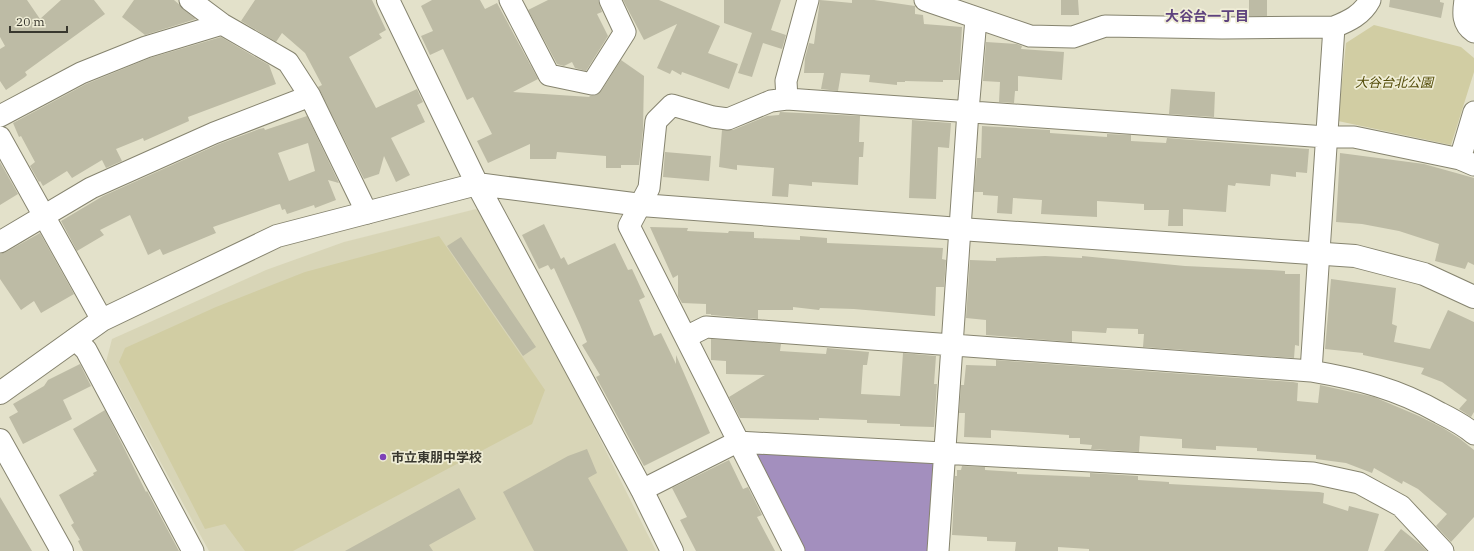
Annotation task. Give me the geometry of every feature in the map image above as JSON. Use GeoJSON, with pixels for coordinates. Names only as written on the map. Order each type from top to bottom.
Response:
{"type":"FeatureCollection","features":[{"type":"Feature","properties":{"kind":"street"},"geometry":{"type":"LineString","coordinates":[[190,0],[222,24],[288,62],[310,96],[367,213]]}},
{"type":"Feature","properties":{"kind":"street"},"geometry":{"type":"LineString","coordinates":[[388,0],[477,184],[642,490],[672,551]]}},
{"type":"Feature","properties":{"kind":"street"},"geometry":{"type":"LineString","coordinates":[[510,0],[549,74],[592,84],[625,32],[610,0]]}},
{"type":"Feature","properties":{"kind":"street"},"geometry":{"type":"LineString","coordinates":[[787,99],[786,81],[808,0]]}},
{"type":"Feature","properties":{"kind":"street"},"geometry":{"type":"LineString","coordinates":[[925,0],[976,19],[1030,36],[1063,38],[1073,37],[1105,26],[1222,28],[1334,27],[1350,21],[1365,9],[1370,0]]}},
{"type":"Feature","properties":{"kind":"street"},"geometry":{"type":"LineString","coordinates":[[1465,0],[1463,16],[1469,28],[1474,32]]}},
{"type":"Feature","properties":{"kind":"street"},"geometry":{"type":"LineString","coordinates":[[938,551],[968,111],[976,19]]}},
{"type":"Feature","properties":{"kind":"street"},"geometry":{"type":"LineString","coordinates":[[0,116],[81,73],[146,47],[222,24]]}},
{"type":"Feature","properties":{"kind":"street"},"geometry":{"type":"LineString","coordinates":[[1311,371],[1334,27]]}},
{"type":"Feature","properties":{"kind":"street"},"geometry":{"type":"LineString","coordinates":[[0,242],[98,185],[214,133],[310,96]]}},
{"type":"Feature","properties":{"kind":"street"},"geometry":{"type":"LineString","coordinates":[[794,551],[629,226],[650,188],[656,120],[672,105],[713,117],[728,119],[771,101],[787,99],[1326,137],[1354,137],[1467,162],[1474,112]]}},
{"type":"Feature","properties":{"kind":"street"},"geometry":{"type":"LineString","coordinates":[[0,137],[102,320]]}},
{"type":"Feature","properties":{"kind":"street"},"geometry":{"type":"LineString","coordinates":[[0,393],[102,320],[277,236],[477,184],[641,205],[960,229],[1355,256],[1424,274],[1474,297]]}},
{"type":"Feature","properties":{"kind":"street"},"geometry":{"type":"LineString","coordinates":[[686,337],[706,327],[1311,371],[1388,388],[1421,402],[1466,427],[1474,434]]}},
{"type":"Feature","properties":{"kind":"street"},"geometry":{"type":"LineString","coordinates":[[76,339],[86,350],[193,551]]}},
{"type":"Feature","properties":{"kind":"street"},"geometry":{"type":"LineString","coordinates":[[0,440],[62,551]]}},
{"type":"Feature","properties":{"kind":"street"},"geometry":{"type":"LineString","coordinates":[[642,490],[738,442],[1313,473],[1359,483],[1401,506],[1443,551]]}},
{"type":"Feature","properties":{"kind":"shaded area","name":"市立東朋中学校"},"geometry":{"type":"Polygon","coordinates":[[[476,209],[484,213],[499,238],[656,551],[209,551],[106,362],[112,339],[266,270],[344,242],[476,209]]]}},
{"type":"Feature","properties":{"kind":"shaded area"},"geometry":{"type":"Polygon","coordinates":[[[747,448],[939,459],[928,551],[804,551],[747,448]]]}},
{"type":"Feature","properties":{"kind":"green space","name":"大谷台北公園"},"geometry":{"type":"Polygon","coordinates":[[[1374,25],[1461,47],[1474,58],[1474,72],[1451,145],[1338,121],[1346,43],[1374,25]]]}},
{"type":"Feature","properties":{"kind":"green space","name":"市立東朋中学校"},"geometry":{"type":"Polygon","coordinates":[[[439,236],[545,390],[532,424],[293,551],[245,551],[225,524],[205,529],[119,362],[125,348],[216,307],[305,272],[439,236]]]}},
{"type":"Feature","properties":{"kind":"building"},"geometry":{"type":"Polygon","coordinates":[[[0,0],[27,0],[40,19],[61,0],[94,0],[105,14],[25,72],[27,75],[25,77],[6,90],[0,81],[0,49],[5,46],[0,37],[0,0]]]}},
{"type":"Feature","properties":{"kind":"building"},"geometry":{"type":"Polygon","coordinates":[[[134,0],[174,0],[196,19],[145,35],[122,17],[134,0]]]}},
{"type":"Feature","properties":{"kind":"building"},"geometry":{"type":"Polygon","coordinates":[[[255,0],[372,0],[386,30],[379,34],[382,38],[349,57],[376,108],[417,89],[423,102],[417,105],[425,122],[391,138],[410,175],[396,182],[384,156],[379,174],[364,179],[318,87],[322,85],[305,53],[282,33],[276,42],[241,21],[255,0]]]}},
{"type":"Feature","properties":{"kind":"building"},"geometry":{"type":"Polygon","coordinates":[[[432,0],[480,0],[485,9],[497,3],[538,79],[513,92],[590,97],[589,96],[596,95],[602,90],[621,60],[644,76],[643,130],[639,165],[621,165],[621,168],[606,168],[606,156],[557,152],[556,159],[530,159],[530,144],[488,163],[477,141],[492,134],[473,97],[467,100],[443,49],[430,55],[421,36],[433,31],[421,6],[432,0]]]}},
{"type":"Feature","properties":{"kind":"building"},"geometry":{"type":"Polygon","coordinates":[[[548,0],[598,0],[602,12],[597,14],[608,36],[586,71],[575,68],[572,62],[564,66],[557,64],[528,10],[548,0]]]}},
{"type":"Feature","properties":{"kind":"building"},"geometry":{"type":"Polygon","coordinates":[[[623,0],[659,0],[720,26],[708,53],[738,64],[729,89],[682,72],[681,75],[672,70],[670,74],[657,68],[677,24],[644,40],[623,0]]]}},
{"type":"Feature","properties":{"kind":"building"},"geometry":{"type":"Polygon","coordinates":[[[724,0],[781,0],[771,30],[786,35],[782,49],[763,43],[752,77],[738,73],[752,33],[724,23],[724,0]]]}},
{"type":"Feature","properties":{"kind":"building"},"geometry":{"type":"Polygon","coordinates":[[[820,0],[852,3],[852,0],[874,0],[915,6],[915,14],[923,15],[924,24],[962,27],[959,80],[943,80],[943,82],[905,81],[897,82],[897,85],[869,82],[870,75],[841,73],[838,91],[821,89],[824,73],[804,73],[805,58],[809,43],[814,44],[820,0]]]}},
{"type":"Feature","properties":{"kind":"building"},"geometry":{"type":"Polygon","coordinates":[[[1061,0],[1078,0],[1079,15],[1061,15],[1061,0]]]}},
{"type":"Feature","properties":{"kind":"building"},"geometry":{"type":"Polygon","coordinates":[[[1249,0],[1267,0],[1267,16],[1249,16],[1249,0]]]}},
{"type":"Feature","properties":{"kind":"building"},"geometry":{"type":"Polygon","coordinates":[[[1390,0],[1440,0],[1440,2],[1444,3],[1441,18],[1389,7],[1390,0]]]}},
{"type":"Feature","properties":{"kind":"building"},"geometry":{"type":"Polygon","coordinates":[[[221,37],[269,65],[276,84],[188,117],[189,121],[144,141],[143,138],[116,149],[122,161],[106,168],[102,160],[72,178],[67,171],[43,186],[40,181],[39,182],[30,166],[35,162],[21,136],[19,137],[13,123],[86,84],[150,58],[221,37]]]}},
{"type":"Feature","properties":{"kind":"building"},"geometry":{"type":"Polygon","coordinates":[[[986,42],[1017,44],[1022,46],[1021,49],[1064,52],[1062,80],[1018,76],[1018,91],[1015,91],[1014,103],[999,102],[1000,82],[983,81],[986,42]]]}},
{"type":"Feature","properties":{"kind":"building"},"geometry":{"type":"Polygon","coordinates":[[[1171,89],[1215,92],[1214,117],[1169,114],[1171,89]]]}},
{"type":"Feature","properties":{"kind":"building"},"geometry":{"type":"Polygon","coordinates":[[[780,112],[860,116],[859,142],[864,142],[863,157],[859,157],[858,185],[812,182],[812,186],[789,184],[788,197],[772,196],[774,168],[737,165],[737,170],[719,167],[722,130],[733,130],[767,116],[779,115],[780,112]]]}},
{"type":"Feature","properties":{"kind":"building"},"geometry":{"type":"Polygon","coordinates":[[[307,116],[339,183],[328,180],[336,200],[315,208],[314,205],[287,214],[285,209],[282,210],[280,204],[276,205],[213,227],[216,233],[163,255],[160,249],[148,255],[130,215],[100,230],[104,235],[77,251],[61,221],[103,196],[219,144],[259,129],[264,128],[265,130],[307,116]],[[308,143],[278,153],[289,181],[315,171],[308,143]]]}},
{"type":"Feature","properties":{"kind":"building"},"geometry":{"type":"Polygon","coordinates":[[[912,120],[951,123],[949,148],[938,147],[936,199],[909,198],[912,120]]]}},
{"type":"Feature","properties":{"kind":"building"},"geometry":{"type":"Polygon","coordinates":[[[982,126],[1050,130],[1050,133],[1107,137],[1107,134],[1131,135],[1131,141],[1166,143],[1167,138],[1309,149],[1307,173],[1296,172],[1296,177],[1271,174],[1270,186],[1236,183],[1235,186],[1228,185],[1226,212],[1183,209],[1183,226],[1168,226],[1169,210],[1144,210],[1144,204],[1097,201],[1097,217],[1041,214],[1042,200],[1013,198],[1012,214],[997,213],[998,196],[983,195],[983,192],[974,192],[977,158],[981,158],[982,126]]]}},
{"type":"Feature","properties":{"kind":"building"},"geometry":{"type":"Polygon","coordinates":[[[665,152],[711,156],[709,181],[663,177],[665,152]]]}},
{"type":"Feature","properties":{"kind":"building"},"geometry":{"type":"Polygon","coordinates":[[[1340,153],[1424,164],[1474,178],[1474,265],[1468,262],[1465,269],[1435,261],[1439,244],[1399,231],[1362,224],[1336,222],[1340,153]]]}},
{"type":"Feature","properties":{"kind":"building"},"geometry":{"type":"Polygon","coordinates":[[[0,162],[18,194],[0,205],[0,162]]]}},
{"type":"Feature","properties":{"kind":"building"},"geometry":{"type":"Polygon","coordinates":[[[544,224],[561,259],[564,257],[568,265],[615,243],[628,270],[632,269],[645,297],[639,300],[654,336],[661,333],[676,364],[676,355],[710,433],[644,466],[596,377],[600,375],[582,345],[587,342],[554,268],[551,270],[548,265],[539,269],[522,235],[544,224]]]}},
{"type":"Feature","properties":{"kind":"building"},"geometry":{"type":"Polygon","coordinates":[[[650,227],[688,228],[687,231],[728,233],[729,231],[754,232],[754,238],[800,240],[800,236],[827,238],[827,243],[943,248],[942,259],[946,260],[944,287],[936,287],[935,316],[854,309],[820,308],[819,310],[793,307],[793,310],[758,310],[758,319],[706,314],[706,304],[682,303],[678,296],[678,275],[673,278],[650,227]]]}},
{"type":"Feature","properties":{"kind":"building"},"geometry":{"type":"Polygon","coordinates":[[[40,233],[74,294],[41,313],[34,301],[21,310],[0,279],[0,254],[40,233]]]}},
{"type":"Feature","properties":{"kind":"building"},"geometry":{"type":"Polygon","coordinates":[[[461,237],[536,347],[523,356],[447,246],[461,237]]]}},
{"type":"Feature","properties":{"kind":"building"},"geometry":{"type":"Polygon","coordinates":[[[1045,256],[1082,258],[1082,256],[1185,266],[1285,271],[1285,274],[1300,274],[1299,346],[1295,345],[1294,358],[1143,347],[1144,334],[1138,334],[1138,329],[1107,328],[1106,333],[1072,331],[1072,342],[986,335],[986,320],[966,318],[970,260],[996,261],[996,258],[1045,256]]]}},
{"type":"Feature","properties":{"kind":"building"},"geometry":{"type":"Polygon","coordinates":[[[1331,279],[1396,288],[1392,324],[1397,326],[1394,342],[1430,349],[1448,310],[1474,322],[1474,412],[1471,417],[1459,409],[1467,400],[1442,382],[1421,374],[1424,368],[1363,355],[1363,353],[1325,349],[1331,279]]]}},
{"type":"Feature","properties":{"kind":"building"},"geometry":{"type":"Polygon","coordinates":[[[711,339],[781,344],[780,351],[826,354],[827,348],[869,352],[867,365],[863,365],[861,394],[900,396],[903,353],[936,356],[934,384],[937,384],[934,427],[867,423],[867,420],[819,418],[819,420],[740,418],[729,397],[765,375],[726,374],[726,361],[711,360],[711,339]]]}},
{"type":"Feature","properties":{"kind":"building"},"geometry":{"type":"Polygon","coordinates":[[[996,360],[1293,382],[1298,383],[1297,401],[1318,403],[1320,385],[1374,397],[1443,428],[1474,450],[1474,517],[1451,542],[1436,526],[1447,514],[1418,489],[1403,481],[1402,484],[1374,468],[1372,473],[1346,463],[1316,459],[1316,455],[1257,451],[1257,448],[1216,446],[1216,450],[1182,448],[1182,439],[1140,436],[1139,452],[1091,449],[1092,445],[1080,444],[1080,438],[1069,438],[1069,435],[991,430],[991,438],[964,437],[965,413],[959,413],[961,385],[964,385],[966,365],[996,366],[996,360]]]}},
{"type":"Feature","properties":{"kind":"building"},"geometry":{"type":"Polygon","coordinates":[[[80,364],[91,386],[63,400],[72,419],[23,444],[9,417],[18,412],[13,404],[44,386],[48,380],[80,364]]]}},
{"type":"Feature","properties":{"kind":"building"},"geometry":{"type":"Polygon","coordinates":[[[105,410],[146,492],[147,491],[179,551],[83,551],[78,541],[80,540],[71,525],[74,523],[59,495],[94,475],[93,473],[97,471],[73,429],[105,410]]]}},
{"type":"Feature","properties":{"kind":"building"},"geometry":{"type":"Polygon","coordinates":[[[587,449],[597,473],[588,478],[628,551],[534,551],[503,492],[568,456],[587,449]]]}},
{"type":"Feature","properties":{"kind":"building"},"geometry":{"type":"Polygon","coordinates":[[[729,460],[743,489],[748,487],[762,515],[757,517],[775,551],[696,551],[680,520],[687,517],[672,488],[729,460]]]}},
{"type":"Feature","properties":{"kind":"building"},"geometry":{"type":"Polygon","coordinates":[[[962,466],[985,467],[985,470],[1017,472],[1017,474],[1090,477],[1090,473],[1138,476],[1138,480],[1169,482],[1169,484],[1319,492],[1324,493],[1323,503],[1348,511],[1349,506],[1379,514],[1368,551],[1089,551],[1089,549],[1058,547],[1058,551],[1015,551],[1016,542],[987,541],[987,537],[952,535],[955,476],[957,476],[957,470],[961,470],[962,466]]]}},
{"type":"Feature","properties":{"kind":"building"},"geometry":{"type":"Polygon","coordinates":[[[459,488],[476,519],[429,545],[433,551],[345,551],[459,488]]]}},
{"type":"Feature","properties":{"kind":"building"},"geometry":{"type":"Polygon","coordinates":[[[0,497],[32,551],[0,551],[0,497]]]}},
{"type":"Feature","properties":{"kind":"building"},"geometry":{"type":"Polygon","coordinates":[[[1401,529],[1420,544],[1427,551],[1384,551],[1401,529]]]}},
{"type":"Feature","properties":{"kind":"place","name":"市立東朋中学校"},"geometry":{"type":"Point","coordinates":[383,457]}},
{"type":"Feature","properties":{"kind":"district","name":"大谷台一丁目"},"geometry":{"type":"Point","coordinates":[1207,16]}}]}
